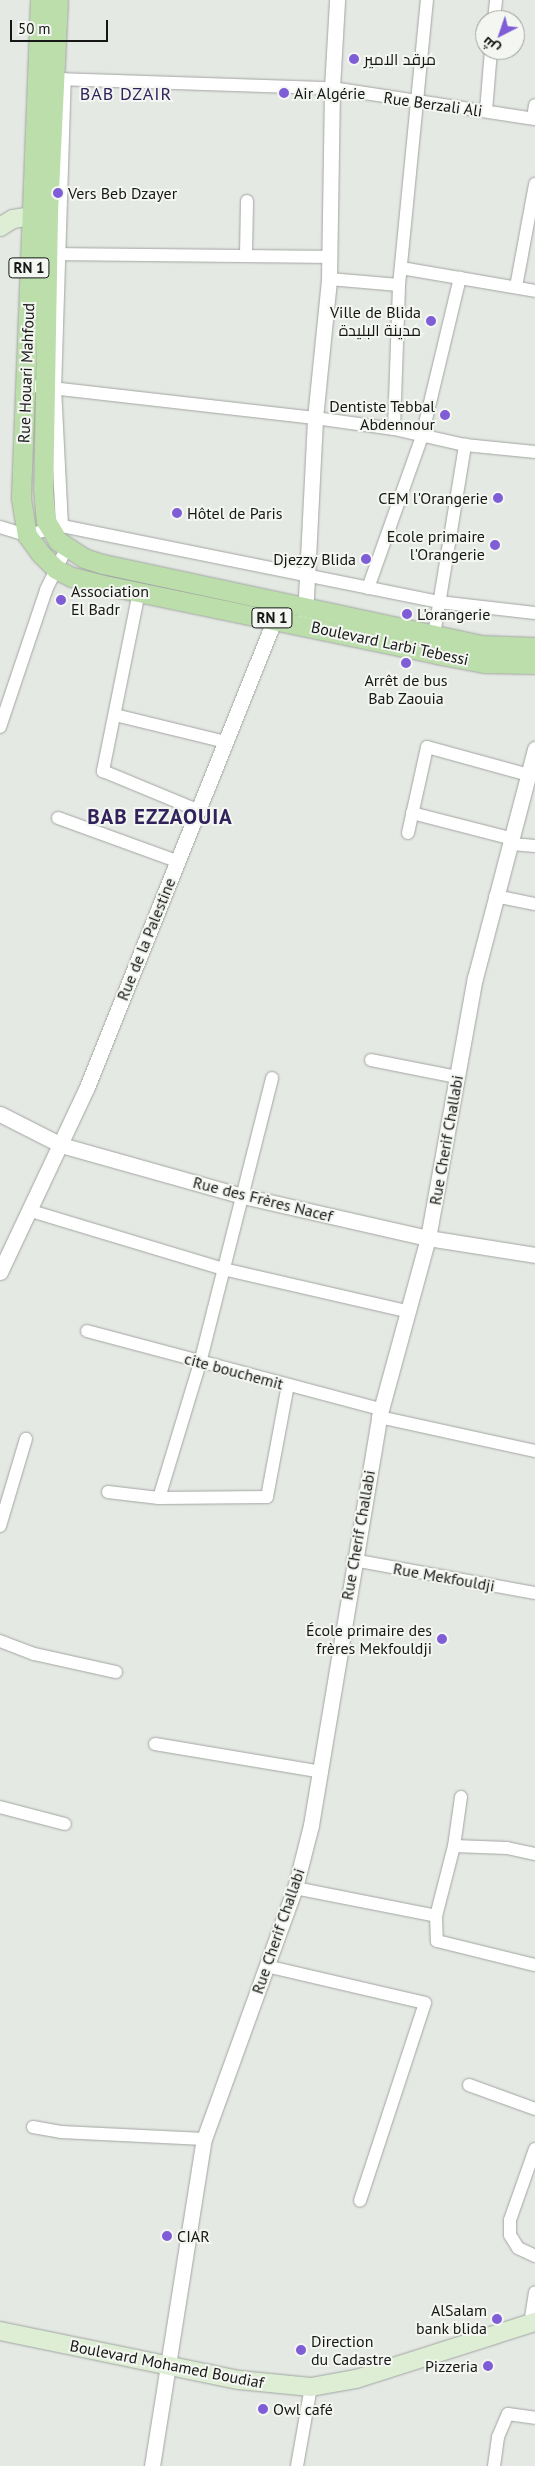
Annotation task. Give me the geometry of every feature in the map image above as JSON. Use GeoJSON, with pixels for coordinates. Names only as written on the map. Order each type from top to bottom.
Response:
{"type":"FeatureCollection","features":[{"type":"Feature","properties":{"kind":"main road","name":"Rue Houari Mahfoud"},"geometry":{"type":"LineString","coordinates":[[40,0],[50,390],[43,489],[46,521],[56,528]]}},
{"type":"Feature","properties":{"kind":"main road","name":"Rue Houari Mahfoud"},"geometry":{"type":"LineString","coordinates":[[27,535],[21,498],[25,385],[46,215],[60,79],[58,0]]}},
{"type":"Feature","properties":{"kind":"main road"},"geometry":{"type":"LineString","coordinates":[[0,227],[13,218],[46,215]]}},
{"type":"Feature","properties":{"kind":"main road","name":"RN 1"},"geometry":{"type":"LineString","coordinates":[[56,528],[66,549]]}},
{"type":"Feature","properties":{"kind":"main road","name":"Boulevard Larbi Tebessi"},"geometry":{"type":"LineString","coordinates":[[27,535],[56,569],[72,577],[139,592],[278,610],[434,635],[480,645],[535,647]]}},
{"type":"Feature","properties":{"kind":"main road","name":"Boulevard Larbi Tebessi"},"geometry":{"type":"LineString","coordinates":[[66,549],[103,564],[278,610]]}},
{"type":"Feature","properties":{"kind":"main road","name":"Boulevard Larbi Tebessi"},"geometry":{"type":"LineString","coordinates":[[305,615],[484,663],[535,664]]}},
{"type":"Feature","properties":{"kind":"main road","name":"Boulevard Mohamed Boudiaf"},"geometry":{"type":"LineString","coordinates":[[0,2331],[239,2380],[311,2387],[356,2379],[533,2323]]}},
{"type":"Feature","properties":{"kind":"street"},"geometry":{"type":"LineString","coordinates":[[305,615],[315,418],[330,279],[332,88],[337,0]]}},
{"type":"Feature","properties":{"kind":"street"},"geometry":{"type":"LineString","coordinates":[[394,429],[399,285],[427,0]]}},
{"type":"Feature","properties":{"kind":"street"},"geometry":{"type":"LineString","coordinates":[[486,111],[491,60]]}},
{"type":"Feature","properties":{"kind":"street","name":"Rue Berzali Ali"},"geometry":{"type":"LineString","coordinates":[[60,79],[332,88],[534,119]]}},
{"type":"Feature","properties":{"kind":"street"},"geometry":{"type":"LineString","coordinates":[[534,119],[535,104]]}},
{"type":"Feature","properties":{"kind":"street"},"geometry":{"type":"LineString","coordinates":[[516,287],[535,184]]}},
{"type":"Feature","properties":{"kind":"street"},"geometry":{"type":"LineString","coordinates":[[246,254],[247,201]]}},
{"type":"Feature","properties":{"kind":"street"},"geometry":{"type":"LineString","coordinates":[[46,215],[57,254],[50,390]]}},
{"type":"Feature","properties":{"kind":"street"},"geometry":{"type":"LineString","coordinates":[[57,254],[246,254],[330,257]]}},
{"type":"Feature","properties":{"kind":"street"},"geometry":{"type":"LineString","coordinates":[[401,268],[535,291]]}},
{"type":"Feature","properties":{"kind":"street"},"geometry":{"type":"LineString","coordinates":[[368,588],[422,436],[460,278]]}},
{"type":"Feature","properties":{"kind":"street"},"geometry":{"type":"LineString","coordinates":[[330,279],[399,285]]}},
{"type":"Feature","properties":{"kind":"street"},"geometry":{"type":"LineString","coordinates":[[25,385],[50,390],[315,418],[394,429],[466,445],[535,452]]}},
{"type":"Feature","properties":{"kind":"street"},"geometry":{"type":"LineString","coordinates":[[434,635],[438,602],[466,445]]}},
{"type":"Feature","properties":{"kind":"street"},"geometry":{"type":"LineString","coordinates":[[0,527],[27,535],[56,528],[438,602],[535,613]]}},
{"type":"Feature","properties":{"kind":"street"},"geometry":{"type":"LineString","coordinates":[[0,728],[4,704],[56,569],[66,549]]}},
{"type":"Feature","properties":{"kind":"street"},"geometry":{"type":"LineString","coordinates":[[139,592],[103,771],[198,810]]}},
{"type":"Feature","properties":{"kind":"street","name":"Rue de la Palestine"},"geometry":{"type":"LineString","coordinates":[[0,1272],[61,1145],[278,610]]}},
{"type":"Feature","properties":{"kind":"street"},"geometry":{"type":"LineString","coordinates":[[115,715],[226,742]]}},
{"type":"Feature","properties":{"kind":"street"},"geometry":{"type":"LineString","coordinates":[[408,833],[426,747],[529,775]]}},
{"type":"Feature","properties":{"kind":"street","name":"Rue Cherif Challabi"},"geometry":{"type":"LineString","coordinates":[[152,2466],[166,2364],[204,2139],[295,1888],[322,1772],[353,1560],[380,1413],[428,1238],[475,978],[535,749]]}},
{"type":"Feature","properties":{"kind":"street"},"geometry":{"type":"LineString","coordinates":[[412,813],[535,846]]}},
{"type":"Feature","properties":{"kind":"street"},"geometry":{"type":"LineString","coordinates":[[58,818],[177,861]]}},
{"type":"Feature","properties":{"kind":"street"},"geometry":{"type":"LineString","coordinates":[[495,896],[535,904]]}},
{"type":"Feature","properties":{"kind":"street"},"geometry":{"type":"LineString","coordinates":[[371,1060],[457,1077]]}},
{"type":"Feature","properties":{"kind":"street"},"geometry":{"type":"LineString","coordinates":[[159,1498],[200,1363],[272,1078]]}},
{"type":"Feature","properties":{"kind":"street","name":"Rue des Frères Nacef"},"geometry":{"type":"LineString","coordinates":[[0,1114],[61,1145],[243,1196],[428,1238],[535,1255]]}},
{"type":"Feature","properties":{"kind":"street"},"geometry":{"type":"LineString","coordinates":[[30,1212],[223,1269],[407,1311]]}},
{"type":"Feature","properties":{"kind":"street","name":"cite bouchemit"},"geometry":{"type":"LineString","coordinates":[[87,1331],[200,1363],[288,1385],[380,1413],[535,1451]]}},
{"type":"Feature","properties":{"kind":"street"},"geometry":{"type":"LineString","coordinates":[[108,1492],[159,1498],[267,1498],[288,1385]]}},
{"type":"Feature","properties":{"kind":"street"},"geometry":{"type":"LineString","coordinates":[[0,1526],[26,1439]]}},
{"type":"Feature","properties":{"kind":"street","name":"Rue Mekfouldji"},"geometry":{"type":"LineString","coordinates":[[353,1560],[535,1594]]}},
{"type":"Feature","properties":{"kind":"street"},"geometry":{"type":"LineString","coordinates":[[0,1641],[34,1654],[116,1672]]}},
{"type":"Feature","properties":{"kind":"street"},"geometry":{"type":"LineString","coordinates":[[155,1744],[322,1772]]}},
{"type":"Feature","properties":{"kind":"street"},"geometry":{"type":"LineString","coordinates":[[461,1797],[454,1846],[436,1916],[437,1942],[535,1965]]}},
{"type":"Feature","properties":{"kind":"street"},"geometry":{"type":"LineString","coordinates":[[0,1807],[65,1824]]}},
{"type":"Feature","properties":{"kind":"street"},"geometry":{"type":"LineString","coordinates":[[454,1846],[507,1848],[535,1854]]}},
{"type":"Feature","properties":{"kind":"street"},"geometry":{"type":"LineString","coordinates":[[295,1888],[436,1916]]}},
{"type":"Feature","properties":{"kind":"street"},"geometry":{"type":"LineString","coordinates":[[266,1966],[425,2003],[360,2201]]}},
{"type":"Feature","properties":{"kind":"street"},"geometry":{"type":"LineString","coordinates":[[469,2085],[535,2108]]}},
{"type":"Feature","properties":{"kind":"street"},"geometry":{"type":"LineString","coordinates":[[33,2127],[60,2132],[204,2139]]}},
{"type":"Feature","properties":{"kind":"street"},"geometry":{"type":"LineString","coordinates":[[535,2150],[510,2220],[510,2235],[518,2248],[535,2256]]}},
{"type":"Feature","properties":{"kind":"street"},"geometry":{"type":"LineString","coordinates":[[533,2323],[535,2292]]}},
{"type":"Feature","properties":{"kind":"street"},"geometry":{"type":"LineString","coordinates":[[297,2466],[311,2387]]}},
{"type":"Feature","properties":{"kind":"street"},"geometry":{"type":"LineString","coordinates":[[494,2466],[498,2438],[508,2414],[535,2418]]}},
{"type":"Feature","properties":{"kind":"place","name":"مرقد الامير"},"geometry":{"type":"Point","coordinates":[354,59]}},
{"type":"Feature","properties":{"kind":"place","name":"Air Algérie"},"geometry":{"type":"Point","coordinates":[284,93]}},
{"type":"Feature","properties":{"kind":"place","name":"Vers Beb Dzayer"},"geometry":{"type":"Point","coordinates":[58,193]}},
{"type":"Feature","properties":{"kind":"place","name":"Ville de Blida مدينة البليدة"},"geometry":{"type":"Point","coordinates":[431,321]}},
{"type":"Feature","properties":{"kind":"place","name":"Dentiste Tebbal Abdennour"},"geometry":{"type":"Point","coordinates":[445,415]}},
{"type":"Feature","properties":{"kind":"place","name":"CEM l'Orangerie"},"geometry":{"type":"Point","coordinates":[498,498]}},
{"type":"Feature","properties":{"kind":"place","name":"Hôtel de Paris"},"geometry":{"type":"Point","coordinates":[177,513]}},
{"type":"Feature","properties":{"kind":"place","name":"Ecole primaire l'Orangerie"},"geometry":{"type":"Point","coordinates":[495,545]}},
{"type":"Feature","properties":{"kind":"place","name":"Djezzy Blida"},"geometry":{"type":"Point","coordinates":[366,559]}},
{"type":"Feature","properties":{"kind":"place","name":"Association El Badr"},"geometry":{"type":"Point","coordinates":[61,600]}},
{"type":"Feature","properties":{"kind":"place","name":"L'orangerie"},"geometry":{"type":"Point","coordinates":[407,614]}},
{"type":"Feature","properties":{"kind":"place","name":"Arrêt de bus Bab Zaouia"},"geometry":{"type":"Point","coordinates":[406,663]}},
{"type":"Feature","properties":{"kind":"place","name":"École primaire des frères Mekfouldji"},"geometry":{"type":"Point","coordinates":[442,1639]}},
{"type":"Feature","properties":{"kind":"place","name":"CIAR"},"geometry":{"type":"Point","coordinates":[167,2236]}},
{"type":"Feature","properties":{"kind":"place","name":"AlSalam bank blida"},"geometry":{"type":"Point","coordinates":[497,2319]}},
{"type":"Feature","properties":{"kind":"place","name":"Direction du Cadastre"},"geometry":{"type":"Point","coordinates":[301,2350]}},
{"type":"Feature","properties":{"kind":"place","name":"Pizzeria"},"geometry":{"type":"Point","coordinates":[488,2366]}},
{"type":"Feature","properties":{"kind":"place","name":"Owl café"},"geometry":{"type":"Point","coordinates":[263,2409]}},
{"type":"Feature","properties":{"kind":"district","name":"BAB DZAIR"},"geometry":{"type":"Point","coordinates":[126,94]}},
{"type":"Feature","properties":{"kind":"district","name":"BAB EZZAOUIA"},"geometry":{"type":"Point","coordinates":[160,817]}}]}
